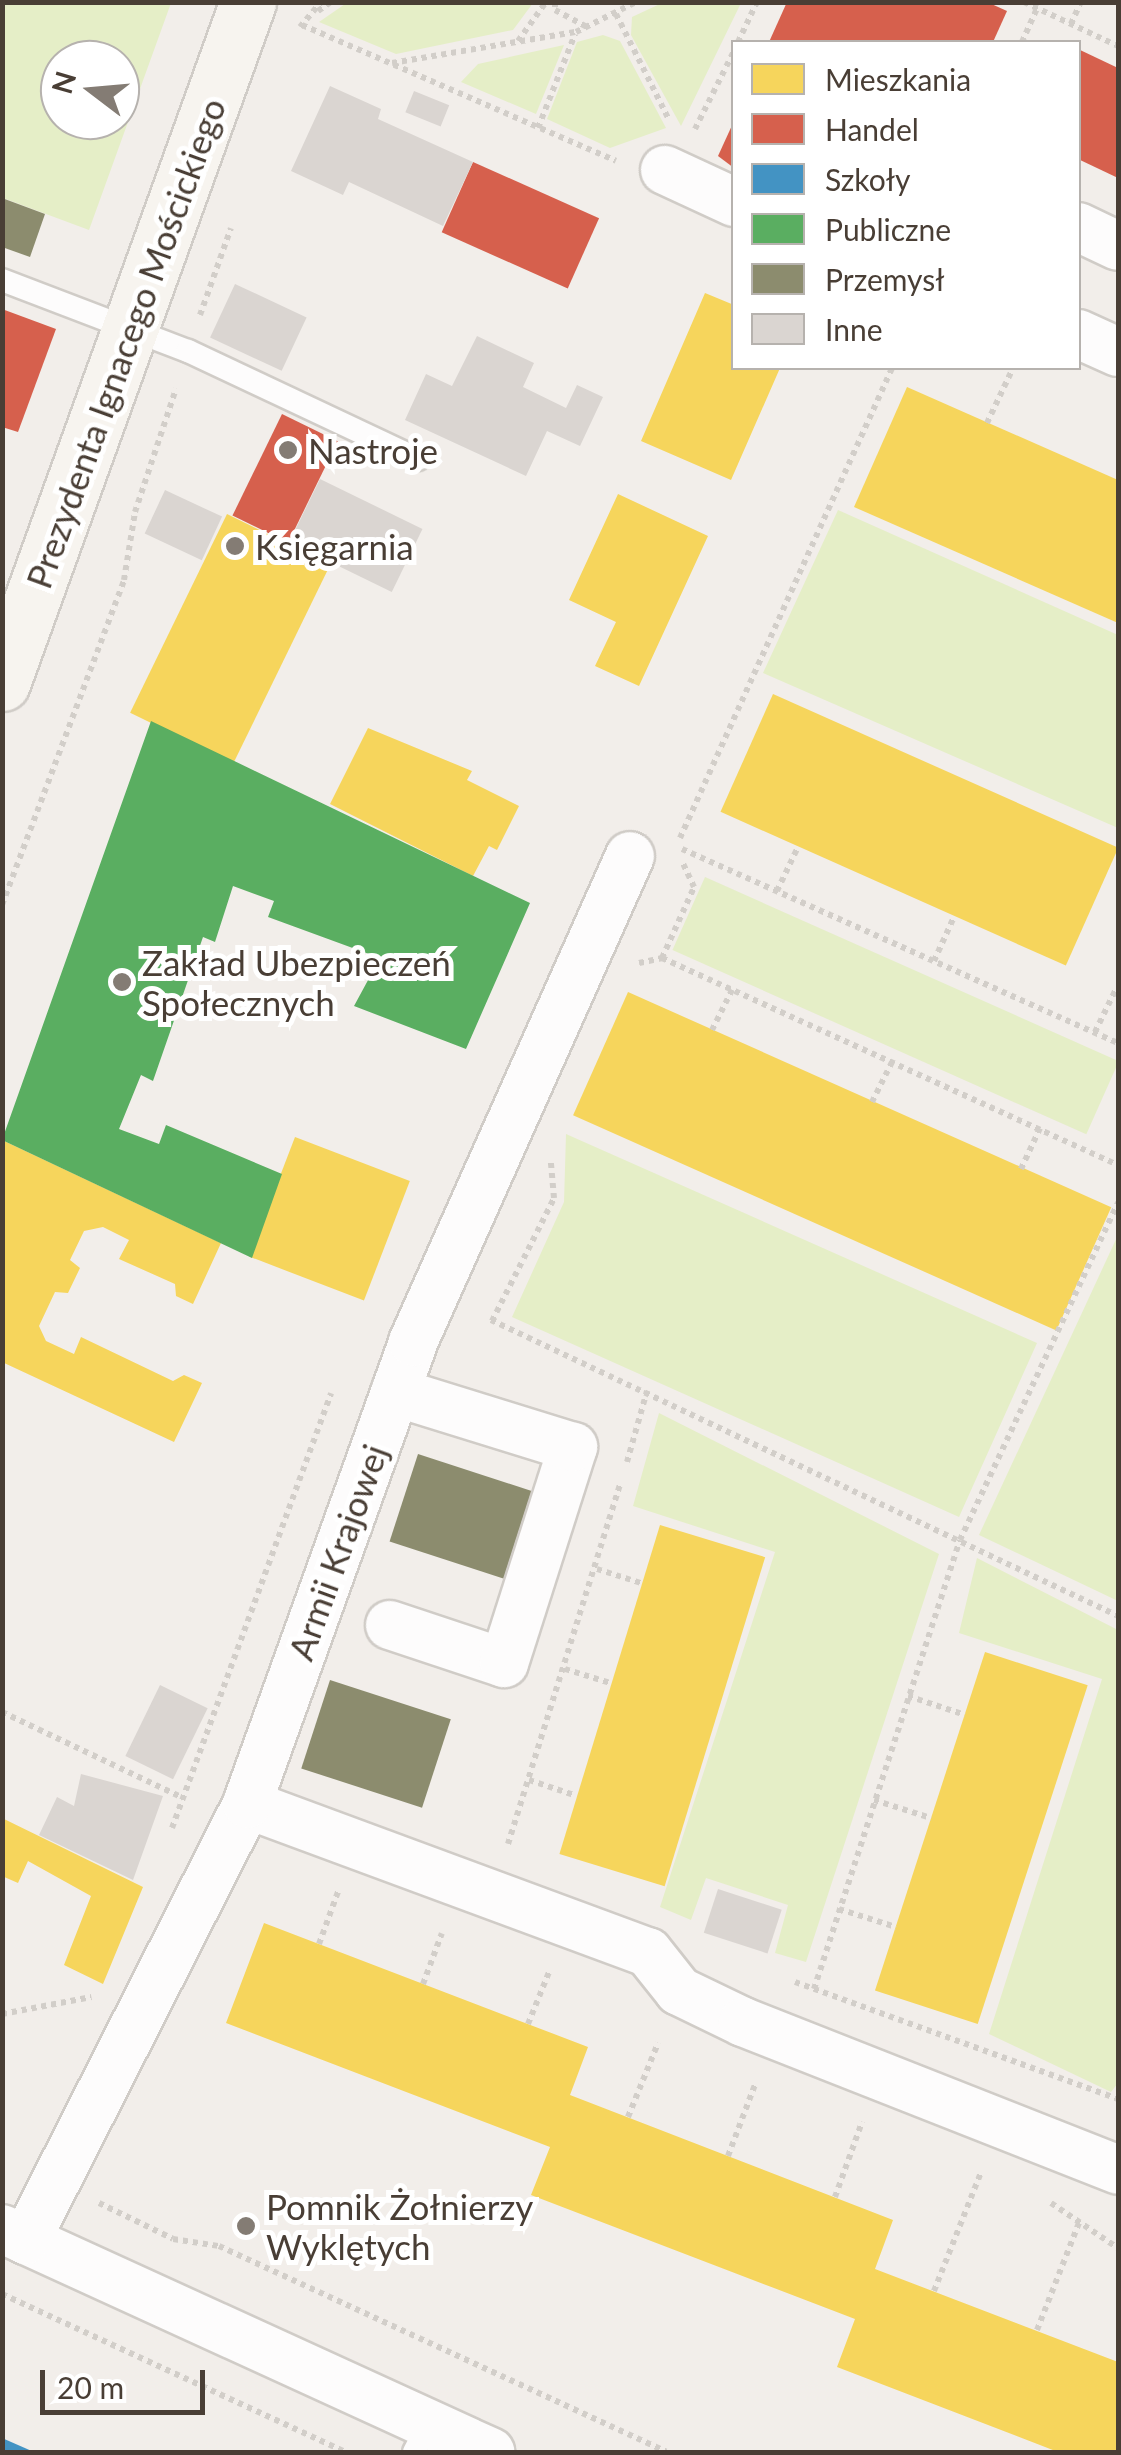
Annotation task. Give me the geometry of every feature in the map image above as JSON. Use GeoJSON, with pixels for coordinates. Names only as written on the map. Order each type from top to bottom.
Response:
{"type":"FeatureCollection","features":[{"type":"Feature","properties":{"kind":"main road","name":"Prezydenta Ignacego Mościckiego"},"geometry":{"type":"LineString","coordinates":[[2,683],[248,2]]}},
{"type":"Feature","properties":{"kind":"street"},"geometry":{"type":"LineString","coordinates":[[675,161],[731,200]]}},
{"type":"Feature","properties":{"kind":"street"},"geometry":{"type":"LineString","coordinates":[[1081,228],[1118,246]]}},
{"type":"Feature","properties":{"kind":"street"},"geometry":{"type":"LineString","coordinates":[[1081,335],[1118,352]]}},
{"type":"Feature","properties":{"kind":"street","name":"Armii Krajowej"},"geometry":{"type":"LineString","coordinates":[[14,2234],[53,2182],[247,1804],[395,1392],[653,851]]}},
{"type":"Feature","properties":{"kind":"street"},"geometry":{"type":"LineString","coordinates":[[390,1625],[504,1663],[574,1447],[395,1392]]}},
{"type":"Feature","properties":{"kind":"street"},"geometry":{"type":"LineString","coordinates":[[247,1804],[648,1952],[678,1991],[743,2022],[1118,2170]]}},
{"type":"Feature","properties":{"kind":"street"},"geometry":{"type":"LineString","coordinates":[[14,2234],[422,2438],[490,2452]]}},
{"type":"Feature","properties":{"kind":"lane"},"geometry":{"type":"LineString","coordinates":[[2,280],[188,351],[418,459]]}},
{"type":"Feature","properties":{"kind":"path"},"geometry":{"type":"LineString","coordinates":[[317,12],[321,2]]}},
{"type":"Feature","properties":{"kind":"path"},"geometry":{"type":"LineString","coordinates":[[294,42],[301,24],[330,2]]}},
{"type":"Feature","properties":{"kind":"path"},"geometry":{"type":"LineString","coordinates":[[518,42],[546,2]]}},
{"type":"Feature","properties":{"kind":"path"},"geometry":{"type":"LineString","coordinates":[[554,2],[554,10],[587,27]]}},
{"type":"Feature","properties":{"kind":"path"},"geometry":{"type":"LineString","coordinates":[[739,40],[757,2]]}},
{"type":"Feature","properties":{"kind":"path"},"geometry":{"type":"LineString","coordinates":[[1024,2],[1118,46]]}},
{"type":"Feature","properties":{"kind":"path"},"geometry":{"type":"LineString","coordinates":[[1071,24],[1081,2]]}},
{"type":"Feature","properties":{"kind":"path"},"geometry":{"type":"LineString","coordinates":[[390,64],[576,32],[631,4]]}},
{"type":"Feature","properties":{"kind":"path"},"geometry":{"type":"LineString","coordinates":[[1023,40],[1038,8]]}},
{"type":"Feature","properties":{"kind":"path"},"geometry":{"type":"LineString","coordinates":[[616,14],[675,161]]}},
{"type":"Feature","properties":{"kind":"path"},"geometry":{"type":"LineString","coordinates":[[301,24],[642,172],[675,161],[731,57]]}},
{"type":"Feature","properties":{"kind":"path"},"geometry":{"type":"LineString","coordinates":[[538,128],[576,32]]}},
{"type":"Feature","properties":{"kind":"path"},"geometry":{"type":"LineString","coordinates":[[2,905],[124,580],[135,512],[232,224]]}},
{"type":"Feature","properties":{"kind":"path"},"geometry":{"type":"LineString","coordinates":[[987,422],[1012,370]]}},
{"type":"Feature","properties":{"kind":"path"},"geometry":{"type":"LineString","coordinates":[[777,891],[798,847]]}},
{"type":"Feature","properties":{"kind":"path"},"geometry":{"type":"LineString","coordinates":[[653,851],[777,891],[1118,1043]]}},
{"type":"Feature","properties":{"kind":"path"},"geometry":{"type":"LineString","coordinates":[[934,961],[954,917]]}},
{"type":"Feature","properties":{"kind":"path"},"geometry":{"type":"LineString","coordinates":[[662,958],[1118,1165]]}},
{"type":"Feature","properties":{"kind":"path"},"geometry":{"type":"LineString","coordinates":[[1095,1032],[1116,989]]}},
{"type":"Feature","properties":{"kind":"path"},"geometry":{"type":"LineString","coordinates":[[712,1030],[732,990]]}},
{"type":"Feature","properties":{"kind":"path"},"geometry":{"type":"LineString","coordinates":[[872,1102],[892,1062]]}},
{"type":"Feature","properties":{"kind":"path"},"geometry":{"type":"LineString","coordinates":[[1021,1170],[1040,1128]]}},
{"type":"Feature","properties":{"kind":"path"},"geometry":{"type":"LineString","coordinates":[[814,1989],[960,1540],[1118,1202]]}},
{"type":"Feature","properties":{"kind":"path"},"geometry":{"type":"LineString","coordinates":[[474,1312],[1118,1616]]}},
{"type":"Feature","properties":{"kind":"path"},"geometry":{"type":"LineString","coordinates":[[506,1852],[597,1568],[646,1392]]}},
{"type":"Feature","properties":{"kind":"path"},"geometry":{"type":"LineString","coordinates":[[170,1834],[332,1393]]}},
{"type":"Feature","properties":{"kind":"path"},"geometry":{"type":"LineString","coordinates":[[597,1568],[641,1582]]}},
{"type":"Feature","properties":{"kind":"path"},"geometry":{"type":"LineString","coordinates":[[565,1669],[610,1684]]}},
{"type":"Feature","properties":{"kind":"path"},"geometry":{"type":"LineString","coordinates":[[908,1696],[965,1714]]}},
{"type":"Feature","properties":{"kind":"path"},"geometry":{"type":"LineString","coordinates":[[2,1712],[183,1798]]}},
{"type":"Feature","properties":{"kind":"path"},"geometry":{"type":"LineString","coordinates":[[528,1780],[574,1795]]}},
{"type":"Feature","properties":{"kind":"path"},"geometry":{"type":"LineString","coordinates":[[874,1800],[931,1818]]}},
{"type":"Feature","properties":{"kind":"path"},"geometry":{"type":"LineString","coordinates":[[320,1944],[344,1874]]}},
{"type":"Feature","properties":{"kind":"path"},"geometry":{"type":"LineString","coordinates":[[839,1909],[896,1927]]}},
{"type":"Feature","properties":{"kind":"path"},"geometry":{"type":"LineString","coordinates":[[426,1927],[460,1939]]}},
{"type":"Feature","properties":{"kind":"path"},"geometry":{"type":"LineString","coordinates":[[423,1984],[442,1932]]}},
{"type":"Feature","properties":{"kind":"path"},"geometry":{"type":"LineString","coordinates":[[531,1966],[564,1978]]}},
{"type":"Feature","properties":{"kind":"path"},"geometry":{"type":"LineString","coordinates":[[528,2024],[549,1972]]}},
{"type":"Feature","properties":{"kind":"path"},"geometry":{"type":"LineString","coordinates":[[777,1975],[1117,2096]]}},
{"type":"Feature","properties":{"kind":"path"},"geometry":{"type":"LineString","coordinates":[[2,2014],[96,1997]]}},
{"type":"Feature","properties":{"kind":"path"},"geometry":{"type":"LineString","coordinates":[[651,2026],[658,2043],[674,2050]]}},
{"type":"Feature","properties":{"kind":"path"},"geometry":{"type":"LineString","coordinates":[[628,2118],[658,2043]]}},
{"type":"Feature","properties":{"kind":"path"},"geometry":{"type":"LineString","coordinates":[[740,2074],[774,2087]]}},
{"type":"Feature","properties":{"kind":"path"},"geometry":{"type":"LineString","coordinates":[[728,2156],[757,2080]]}},
{"type":"Feature","properties":{"kind":"path"},"geometry":{"type":"LineString","coordinates":[[845,2114],[880,2127]]}},
{"type":"Feature","properties":{"kind":"path"},"geometry":{"type":"LineString","coordinates":[[835,2197],[862,2120]]}},
{"type":"Feature","properties":{"kind":"path"},"geometry":{"type":"LineString","coordinates":[[963,2166],[999,2179]]}},
{"type":"Feature","properties":{"kind":"path"},"geometry":{"type":"LineString","coordinates":[[934,2291],[981,2172]]}},
{"type":"Feature","properties":{"kind":"path"},"geometry":{"type":"LineString","coordinates":[[53,2182],[173,2239],[219,2246],[666,2452]]}},
{"type":"Feature","properties":{"kind":"path"},"geometry":{"type":"LineString","coordinates":[[1035,2192],[1118,2248]]}},
{"type":"Feature","properties":{"kind":"path"},"geometry":{"type":"LineString","coordinates":[[1037,2330],[1079,2223]]}},
{"type":"Feature","properties":{"kind":"path"},"geometry":{"type":"LineString","coordinates":[[2,2294],[345,2452]]}},
{"type":"Feature","properties":{"kind":"green space"},"geometry":{"type":"Polygon","coordinates":[[[348,2],[533,3],[513,30],[396,54],[319,22],[348,2]]]}},
{"type":"Feature","properties":{"kind":"green space"},"geometry":{"type":"Polygon","coordinates":[[[2,3],[171,3],[140,89],[140,40],[40,40],[40,140],[122,140],[89,230],[3,198],[2,3]]]}},
{"type":"Feature","properties":{"kind":"green space"},"geometry":{"type":"Polygon","coordinates":[[[662,3],[741,3],[681,126],[631,35],[632,17],[662,3]]]}},
{"type":"Feature","properties":{"kind":"green space"},"geometry":{"type":"Polygon","coordinates":[[[603,35],[620,41],[666,128],[610,148],[547,119],[577,42],[603,35]]]}},
{"type":"Feature","properties":{"kind":"green space"},"geometry":{"type":"Polygon","coordinates":[[[564,45],[536,114],[461,82],[478,64],[564,45]]]}},
{"type":"Feature","properties":{"kind":"green space"},"geometry":{"type":"Polygon","coordinates":[[[838,510],[1118,635],[1118,828],[763,673],[838,510]]]}},
{"type":"Feature","properties":{"kind":"green space"},"geometry":{"type":"Polygon","coordinates":[[[705,877],[1118,1061],[1086,1134],[672,950],[705,877]]]}},
{"type":"Feature","properties":{"kind":"green space"},"geometry":{"type":"Polygon","coordinates":[[[566,1134],[1037,1343],[959,1517],[512,1317],[564,1202],[566,1134]]]}},
{"type":"Feature","properties":{"kind":"green space"},"geometry":{"type":"Polygon","coordinates":[[[1118,1235],[1118,1601],[979,1535],[1118,1235]]]}},
{"type":"Feature","properties":{"kind":"green space"},"geometry":{"type":"Polygon","coordinates":[[[659,1413],[939,1554],[806,1962],[775,1953],[788,1905],[706,1878],[691,1920],[660,1907],[775,1552],[633,1506],[659,1413]]]}},
{"type":"Feature","properties":{"kind":"green space"},"geometry":{"type":"Polygon","coordinates":[[[977,1558],[1118,1630],[1118,2083],[1111,2092],[989,2034],[1102,1679],[959,1633],[977,1558]]]}},
{"type":"Feature","properties":{"kind":"building: Mieszkania"},"geometry":{"type":"Polygon","coordinates":[[[705,293],[731,304],[731,370],[779,370],[731,480],[641,441],[705,293]]]}},
{"type":"Feature","properties":{"kind":"building: Mieszkania"},"geometry":{"type":"Polygon","coordinates":[[[907,387],[1118,480],[1118,623],[854,507],[907,387]]]}},
{"type":"Feature","properties":{"kind":"building: Mieszkania"},"geometry":{"type":"Polygon","coordinates":[[[618,494],[708,536],[639,686],[595,666],[616,622],[569,600],[618,494]]]}},
{"type":"Feature","properties":{"kind":"building: Mieszkania"},"geometry":{"type":"Polygon","coordinates":[[[227,514],[330,564],[233,763],[130,713],[227,514]]]}},
{"type":"Feature","properties":{"kind":"building: Mieszkania"},"geometry":{"type":"Polygon","coordinates":[[[773,694],[1118,848],[1066,966],[721,812],[773,694]]]}},
{"type":"Feature","properties":{"kind":"building: Mieszkania"},"geometry":{"type":"Polygon","coordinates":[[[368,728],[472,771],[467,780],[519,806],[497,850],[489,846],[473,876],[330,804],[368,728]]]}},
{"type":"Feature","properties":{"kind":"building: Mieszkania"},"geometry":{"type":"Polygon","coordinates":[[[628,992],[1111,1207],[1056,1330],[573,1115],[628,992]]]}},
{"type":"Feature","properties":{"kind":"building: Mieszkania"},"geometry":{"type":"Polygon","coordinates":[[[295,1137],[410,1181],[364,1301],[249,1256],[295,1137]]]}},
{"type":"Feature","properties":{"kind":"building: Mieszkania"},"geometry":{"type":"Polygon","coordinates":[[[2,1140],[221,1243],[193,1304],[176,1296],[175,1284],[119,1259],[129,1240],[103,1227],[84,1231],[70,1260],[80,1268],[68,1293],[55,1292],[39,1326],[46,1341],[74,1354],[81,1337],[173,1381],[184,1375],[202,1383],[174,1442],[2,1362],[2,1140]]]}},
{"type":"Feature","properties":{"kind":"building: Mieszkania"},"geometry":{"type":"Polygon","coordinates":[[[660,1525],[765,1557],[665,1886],[559,1854],[660,1525]]]}},
{"type":"Feature","properties":{"kind":"building: Mieszkania"},"geometry":{"type":"Polygon","coordinates":[[[985,1652],[1088,1685],[978,2024],[875,1991],[985,1652]]]}},
{"type":"Feature","properties":{"kind":"building: Mieszkania"},"geometry":{"type":"Polygon","coordinates":[[[2,1818],[143,1887],[103,1984],[64,1965],[91,1896],[28,1861],[18,1883],[2,1876],[2,1818]]]}},
{"type":"Feature","properties":{"kind":"building: Mieszkania"},"geometry":{"type":"Polygon","coordinates":[[[264,1923],[588,2047],[570,2095],[893,2220],[875,2269],[1118,2362],[1118,2452],[1058,2452],[837,2367],[855,2319],[531,2195],[550,2147],[226,2023],[264,1923]]]}},
{"type":"Feature","properties":{"kind":"building: Handel"},"geometry":{"type":"Polygon","coordinates":[[[787,2],[987,2],[1007,11],[994,40],[770,40],[787,2]]]}},
{"type":"Feature","properties":{"kind":"building: Handel"},"geometry":{"type":"Polygon","coordinates":[[[1081,50],[1118,68],[1118,178],[1081,160],[1081,50]]]}},
{"type":"Feature","properties":{"kind":"building: Handel"},"geometry":{"type":"Polygon","coordinates":[[[731,128],[731,166],[718,156],[731,128]]]}},
{"type":"Feature","properties":{"kind":"building: Handel"},"geometry":{"type":"Polygon","coordinates":[[[473,162],[599,218],[568,288],[442,232],[473,162]]]}},
{"type":"Feature","properties":{"kind":"building: Handel"},"geometry":{"type":"Polygon","coordinates":[[[2,309],[56,329],[18,432],[2,427],[2,309]]]}},
{"type":"Feature","properties":{"kind":"building: Handel"},"geometry":{"type":"Polygon","coordinates":[[[282,414],[338,441],[288,543],[232,516],[282,414]]]}},
{"type":"Feature","properties":{"kind":"building: Szkoły"},"geometry":{"type":"Polygon","coordinates":[[[2,2438],[34,2452],[2,2452],[2,2438]]]}},
{"type":"Feature","properties":{"kind":"building: Publiczne","name":"Zakład Ubezpieczeń Społecznych"},"geometry":{"type":"Polygon","coordinates":[[[151,721],[530,903],[466,1049],[354,1006],[380,958],[268,917],[274,901],[233,886],[215,942],[203,937],[153,1081],[141,1075],[119,1129],[159,1144],[166,1125],[282,1174],[252,1258],[2,1140],[151,721]]]}},
{"type":"Feature","properties":{"kind":"building: Przemysł"},"geometry":{"type":"Polygon","coordinates":[[[2,198],[45,214],[30,257],[2,247],[2,198]]]}},
{"type":"Feature","properties":{"kind":"building: Przemysł"},"geometry":{"type":"Polygon","coordinates":[[[418,1454],[538,1493],[509,1580],[390,1541],[418,1454]]]}},
{"type":"Feature","properties":{"kind":"building: Przemysł"},"geometry":{"type":"Polygon","coordinates":[[[330,1680],[451,1719],[422,1808],[301,1768],[330,1680]]]}},
{"type":"Feature","properties":{"kind":"building: Inne"},"geometry":{"type":"Polygon","coordinates":[[[330,86],[381,109],[378,119],[473,162],[443,226],[349,182],[343,195],[291,171],[330,86]]]}},
{"type":"Feature","properties":{"kind":"building: Inne"},"geometry":{"type":"Polygon","coordinates":[[[414,91],[449,105],[441,127],[405,112],[414,91]]]}},
{"type":"Feature","properties":{"kind":"building: Inne"},"geometry":{"type":"Polygon","coordinates":[[[235,284],[307,317],[282,371],[210,337],[235,284]]]}},
{"type":"Feature","properties":{"kind":"building: Inne"},"geometry":{"type":"Polygon","coordinates":[[[477,336],[534,363],[523,387],[566,408],[577,385],[603,397],[580,446],[547,431],[526,476],[405,420],[426,374],[452,386],[477,336]]]}},
{"type":"Feature","properties":{"kind":"building: Inne"},"geometry":{"type":"Polygon","coordinates":[[[320,479],[422,529],[392,592],[289,542],[320,479]]]}},
{"type":"Feature","properties":{"kind":"building: Inne"},"geometry":{"type":"Polygon","coordinates":[[[165,490],[222,517],[202,560],[145,534],[165,490]]]}},
{"type":"Feature","properties":{"kind":"building: Inne"},"geometry":{"type":"Polygon","coordinates":[[[160,1685],[208,1708],[173,1779],[125,1756],[160,1685]]]}},
{"type":"Feature","properties":{"kind":"building: Inne"},"geometry":{"type":"Polygon","coordinates":[[[81,1774],[163,1796],[133,1880],[39,1835],[57,1797],[74,1806],[81,1774]]]}},
{"type":"Feature","properties":{"kind":"building: Inne"},"geometry":{"type":"Polygon","coordinates":[[[718,1889],[782,1910],[768,1953],[704,1933],[718,1889]]]}},
{"type":"Feature","properties":{"kind":"place","name":"Nastroje"},"geometry":{"type":"Point","coordinates":[288,450]}},
{"type":"Feature","properties":{"kind":"place","name":"Księgarnia"},"geometry":{"type":"Point","coordinates":[235,546]}},
{"type":"Feature","properties":{"kind":"place","name":"Zakład Ubezpieczeń Społecznych"},"geometry":{"type":"Point","coordinates":[122,982]}},
{"type":"Feature","properties":{"kind":"place","name":"Pomnik Żołnierzy Wyklętych"},"geometry":{"type":"Point","coordinates":[246,2226]}}]}
